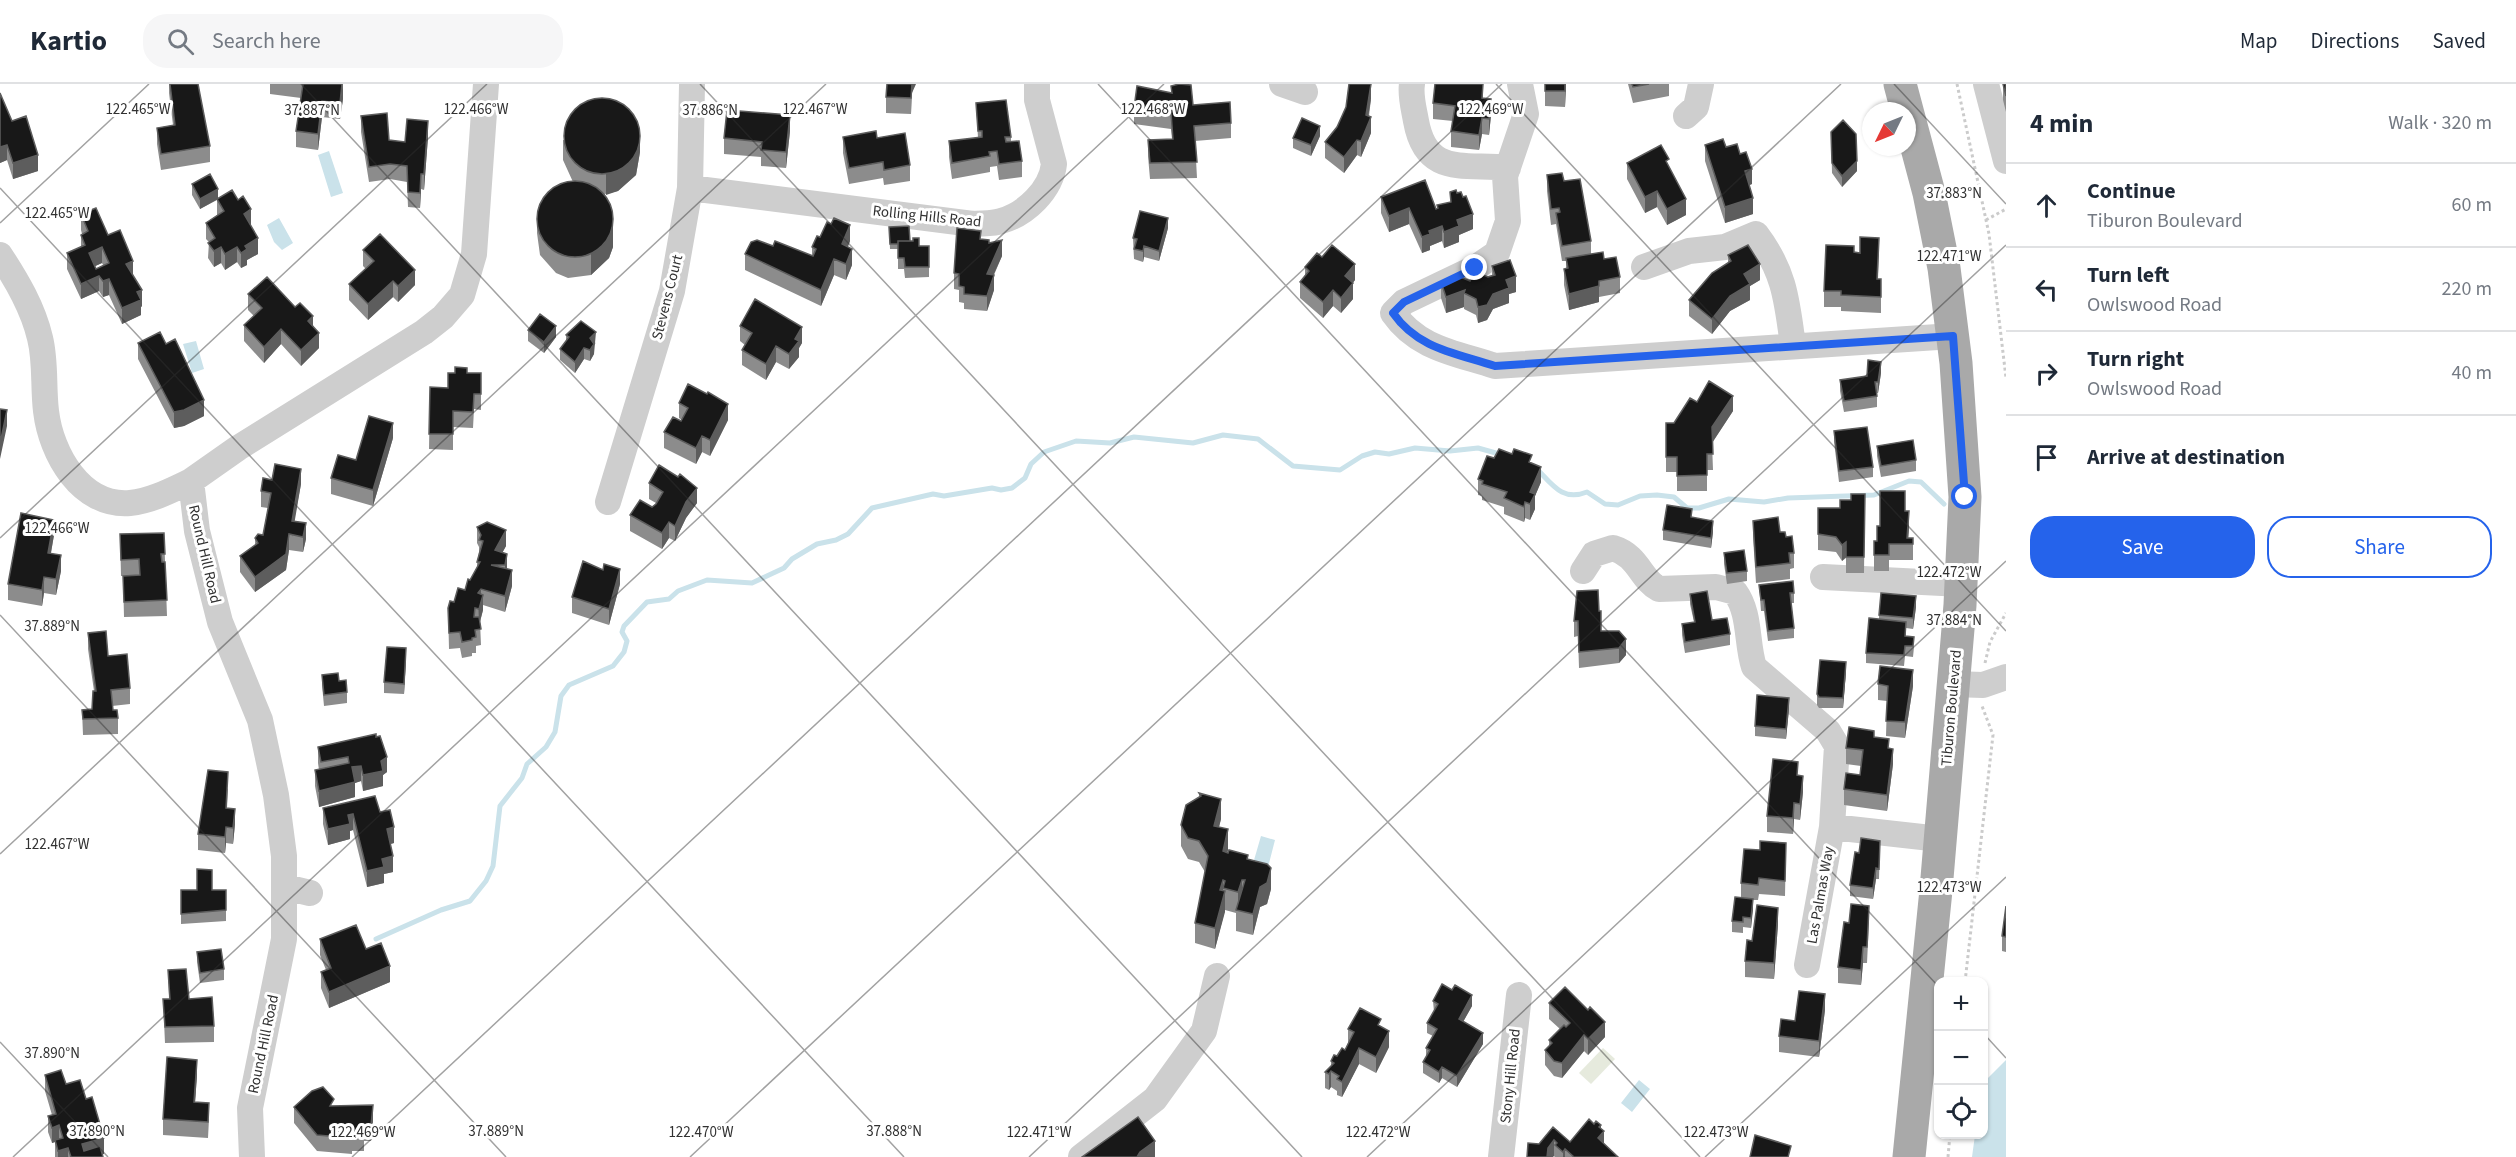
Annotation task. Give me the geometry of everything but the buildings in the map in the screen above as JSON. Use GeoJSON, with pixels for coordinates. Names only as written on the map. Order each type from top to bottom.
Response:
{"type":"FeatureCollection","features":[{"type":"Feature","properties":{"kind":"main road","name":"Tiburon Boulevard"},"geometry":{"type":"LineString","coordinates":[[1900,84],[1937,230],[1953,336],[1964,478],[1962,584],[1909,1157]]}},
{"type":"Feature","properties":{"kind":"street"},"geometry":{"type":"LineString","coordinates":[[0,255],[21,288],[40,336],[48,426],[58,452],[74,478],[98,498],[131,503],[166,493],[191,481],[238,448],[424,332],[443,317],[462,295],[474,254],[486,84]]}},
{"type":"Feature","properties":{"kind":"street","name":"Rolling Hills Road"},"geometry":{"type":"LineString","coordinates":[[690,188],[973,224],[1001,221],[1026,208],[1048,185],[1053,175],[1054,164],[1037,99],[1037,84]]}},
{"type":"Feature","properties":{"kind":"street"},"geometry":{"type":"LineString","coordinates":[[1412,84],[1421,144],[1433,158],[1449,164],[1508,168]]}},
{"type":"Feature","properties":{"kind":"street"},"geometry":{"type":"LineString","coordinates":[[1520,84],[1526,114],[1505,176],[1508,221],[1497,253],[1475,268],[1404,302],[1393,313],[1405,330],[1420,340],[1495,366],[1953,336]]}},
{"type":"Feature","properties":{"kind":"street"},"geometry":{"type":"LineString","coordinates":[[1686,116],[1696,107],[1701,84]]}},
{"type":"Feature","properties":{"kind":"street"},"geometry":{"type":"LineString","coordinates":[[1986,84],[2006,160]]}},
{"type":"Feature","properties":{"kind":"street","name":"Stevens Court"},"geometry":{"type":"LineString","coordinates":[[608,502],[672,291],[690,188],[688,85]]}},
{"type":"Feature","properties":{"kind":"street"},"geometry":{"type":"LineString","coordinates":[[1644,267],[1689,251],[1725,247],[1756,234],[1773,257],[1787,298],[1793,346]]}},
{"type":"Feature","properties":{"kind":"street","name":"Round Hill Road"},"geometry":{"type":"LineString","coordinates":[[191,481],[197,531],[220,622],[260,720],[298,890],[284,939],[250,1108],[252,1157]]}},
{"type":"Feature","properties":{"kind":"street"},"geometry":{"type":"LineString","coordinates":[[1583,571],[1594,554],[1614,548],[1634,560],[1653,586],[1659,589],[1716,587],[1735,592],[1744,608],[1754,668],[1828,731],[1837,746],[1832,827]]}},
{"type":"Feature","properties":{"kind":"street"},"geometry":{"type":"LineString","coordinates":[[1823,577],[1962,584]]}},
{"type":"Feature","properties":{"kind":"street"},"geometry":{"type":"LineString","coordinates":[[1953,684],[1983,686],[1996,671]]}},
{"type":"Feature","properties":{"kind":"street","name":"Las Palmas Way"},"geometry":{"type":"LineString","coordinates":[[1807,965],[1832,827],[1940,839]]}},
{"type":"Feature","properties":{"kind":"street"},"geometry":{"type":"LineString","coordinates":[[1081,1157],[1155,1099],[1204,1031],[1217,976]]}},
{"type":"Feature","properties":{"kind":"street","name":"Stony Hill Road"},"geometry":{"type":"LineString","coordinates":[[1502,1157],[1500,1116],[1519,995]]}},
{"type":"Feature","properties":{"kind":"path"},"geometry":{"type":"LineString","coordinates":[[1957,84],[1986,220],[1996,282],[2006,378]]}},
{"type":"Feature","properties":{"kind":"path"},"geometry":{"type":"LineString","coordinates":[[1986,220],[2006,209]]}},
{"type":"Feature","properties":{"kind":"path"},"geometry":{"type":"LineString","coordinates":[[1996,671],[1990,642],[2006,613]]}},
{"type":"Feature","properties":{"kind":"path"},"geometry":{"type":"LineString","coordinates":[[1965,977],[1993,732],[1982,706]]}},
{"type":"Feature","properties":{"kind":"path"},"geometry":{"type":"LineString","coordinates":[[1948,1157],[1950,1139]]}},
{"type":"Feature","properties":{"kind":"shaded area"},"geometry":{"type":"Polygon","coordinates":[[[1603,1048],[1615,1059],[1591,1084],[1579,1073],[1603,1048]]]}},
{"type":"Feature","properties":{"kind":"water"},"geometry":{"type":"Polygon","coordinates":[[[329,151],[343,193],[331,197],[318,155],[329,151]]]}},
{"type":"Feature","properties":{"kind":"water"},"geometry":{"type":"Polygon","coordinates":[[[279,218],[293,243],[282,250],[274,242],[267,225],[279,218]]]}},
{"type":"Feature","properties":{"kind":"water"},"geometry":{"type":"Polygon","coordinates":[[[196,341],[204,369],[192,373],[183,344],[196,341]]]}},
{"type":"Feature","properties":{"kind":"water"},"geometry":{"type":"Polygon","coordinates":[[[1261,836],[1275,840],[1267,871],[1252,867],[1261,836]]]}},
{"type":"Feature","properties":{"kind":"water"},"geometry":{"type":"Polygon","coordinates":[[[2006,1060],[2006,1157],[1972,1157],[1974,1139],[1988,1139],[1988,1078],[2006,1060]]]}},
{"type":"Feature","properties":{"kind":"water"},"geometry":{"type":"Polygon","coordinates":[[[1639,1080],[1650,1089],[1632,1112],[1621,1103],[1639,1080]]]}},
{"type":"Feature","properties":{"kind":"waterway"},"geometry":{"type":"LineString","coordinates":[[376,939],[441,910],[470,901],[486,881],[493,866],[500,806],[522,778],[527,764],[546,747],[555,732],[561,696],[569,685],[613,666],[624,652],[627,641],[622,632],[624,626],[647,602],[669,599],[678,591],[707,580],[752,583],[784,568],[792,559],[817,544],[836,540],[848,534],[872,508],[933,494],[944,496],[992,488],[1001,490],[1012,488],[1025,478],[1031,464],[1044,452],[1076,441],[1110,443],[1134,437],[1193,443],[1223,435],[1258,439],[1293,466],[1340,470],[1362,456],[1375,452],[1389,454],[1415,448],[1450,451],[1478,448],[1503,455]]}},
{"type":"Feature","properties":{"kind":"waterway"},"geometry":{"type":"LineString","coordinates":[[1536,468],[1558,490],[1571,495],[1587,492],[1605,504],[1618,505],[1640,496],[1657,495],[1674,497],[1687,508],[1699,508],[1729,499],[1764,502],[1788,498],[1874,495],[1909,481],[1921,482],[1944,504]]}},
{"type":"Feature","properties":{"kind":"route"},"geometry":{"type":"LineString","coordinates":[[1475,268],[1404,302],[1393,313],[1405,330],[1428,345],[1495,366],[1953,336],[1965,497]]}}]}
